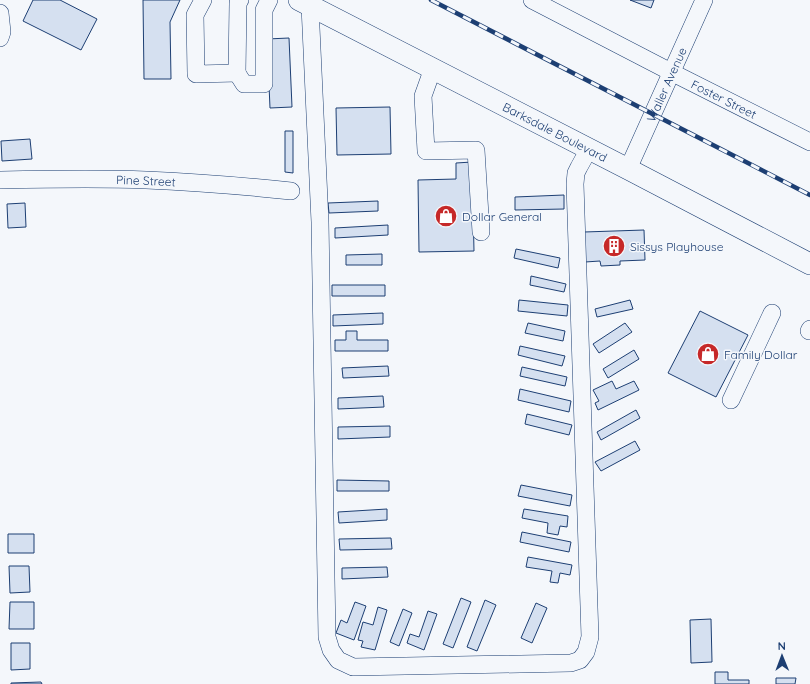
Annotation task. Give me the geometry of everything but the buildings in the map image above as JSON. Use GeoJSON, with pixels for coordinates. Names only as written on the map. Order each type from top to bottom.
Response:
{"type":"FeatureCollection","features":[{"type":"Feature","properties":{"kind":"main road","name":"Barksdale Boulevard"},"geometry":{"type":"LineString","coordinates":[[305,3],[589,148],[810,264]]}},
{"type":"Feature","properties":{"kind":"street"},"geometry":{"type":"LineString","coordinates":[[203,0],[195,15],[196,74],[238,73]]}},
{"type":"Feature","properties":{"kind":"street"},"geometry":{"type":"LineString","coordinates":[[240,0],[238,3],[238,73],[244,84],[264,84],[264,10],[269,0]]}},
{"type":"Feature","properties":{"kind":"street","name":"Foster Street"},"geometry":{"type":"LineString","coordinates":[[532,0],[810,142]]}},
{"type":"Feature","properties":{"kind":"street","name":"Waller Avenue"},"geometry":{"type":"LineString","coordinates":[[628,169],[704,0]]}},
{"type":"Feature","properties":{"kind":"street"},"geometry":{"type":"LineString","coordinates":[[305,3],[320,222],[327,637],[331,650],[338,660],[353,667],[571,663],[580,660],[586,652],[590,637],[576,174],[589,148]]}},
{"type":"Feature","properties":{"kind":"street"},"geometry":{"type":"LineString","coordinates":[[0,13],[2,32],[0,38]]}},
{"type":"Feature","properties":{"kind":"street"},"geometry":{"type":"LineString","coordinates":[[433,68],[423,96],[426,151],[476,150],[481,232]]}},
{"type":"Feature","properties":{"kind":"street","name":"Pine Street"},"geometry":{"type":"LineString","coordinates":[[0,180],[146,180],[204,183],[291,191]]}},
{"type":"Feature","properties":{"kind":"street"},"geometry":{"type":"LineString","coordinates":[[730,400],[772,312]]}},
{"type":"Feature","properties":{"kind":"railway"},"geometry":{"type":"LineString","coordinates":[[431,0],[810,195]]}},
{"type":"Feature","properties":{"kind":"place","name":"Dollar General"},"geometry":{"type":"Point","coordinates":[446,216]}},
{"type":"Feature","properties":{"kind":"place","name":"Sissys Playhouse"},"geometry":{"type":"Point","coordinates":[614,246]}},
{"type":"Feature","properties":{"kind":"place","name":"Family Dollar"},"geometry":{"type":"Point","coordinates":[708,354]}}]}
